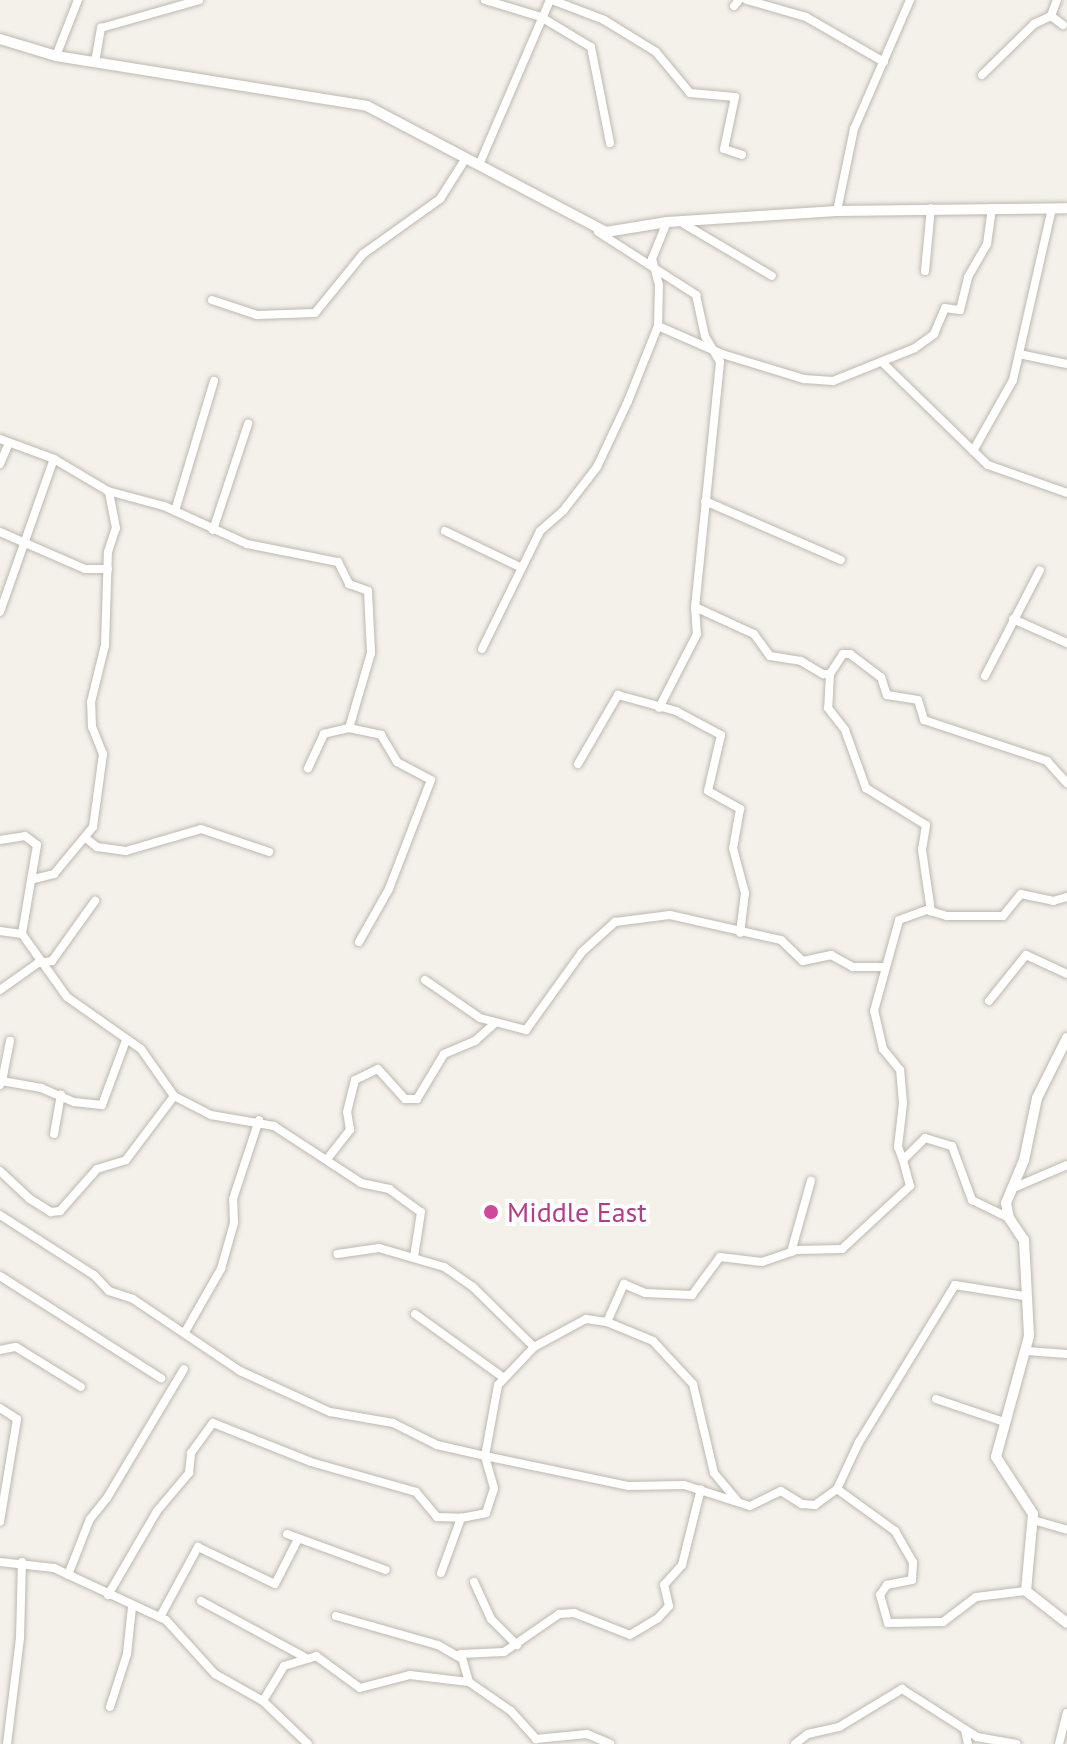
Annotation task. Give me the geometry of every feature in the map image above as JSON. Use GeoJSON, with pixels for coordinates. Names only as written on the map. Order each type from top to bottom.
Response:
{"type":"FeatureCollection","features":[{"type":"Feature","properties":{"kind":"street"},"geometry":{"type":"LineString","coordinates":[[56,56],[78,0]]}},
{"type":"Feature","properties":{"kind":"street"},"geometry":{"type":"LineString","coordinates":[[95,62],[101,28],[199,0]]}},
{"type":"Feature","properties":{"kind":"street"},"geometry":{"type":"LineString","coordinates":[[485,0],[541,17],[573,31],[594,51],[610,143]]}},
{"type":"Feature","properties":{"kind":"street"},"geometry":{"type":"LineString","coordinates":[[479,165],[551,0],[604,20],[656,52],[690,93],[735,97],[724,149],[742,155]]}},
{"type":"Feature","properties":{"kind":"street"},"geometry":{"type":"LineString","coordinates":[[747,0],[806,17],[884,62]]}},
{"type":"Feature","properties":{"kind":"street"},"geometry":{"type":"LineString","coordinates":[[837,211],[854,129],[910,0]]}},
{"type":"Feature","properties":{"kind":"street"},"geometry":{"type":"LineString","coordinates":[[982,75],[1034,24],[1051,16],[1057,0]]}},
{"type":"Feature","properties":{"kind":"street"},"geometry":{"type":"LineString","coordinates":[[1051,16],[1063,25]]}},
{"type":"Feature","properties":{"kind":"street"},"geometry":{"type":"LineString","coordinates":[[0,39],[56,56],[357,103],[388,114],[589,226],[696,295],[708,344],[720,362],[721,380],[705,501],[695,607],[696,639],[659,708]]}},
{"type":"Feature","properties":{"kind":"street"},"geometry":{"type":"LineString","coordinates":[[212,300],[257,315],[315,313],[363,254],[440,199],[466,158]]}},
{"type":"Feature","properties":{"kind":"street"},"geometry":{"type":"LineString","coordinates":[[925,271],[931,208]]}},
{"type":"Feature","properties":{"kind":"street"},"geometry":{"type":"LineString","coordinates":[[658,326],[708,344],[722,354],[819,382],[883,363],[933,335],[945,308],[960,310],[968,277],[987,244],[992,208]]}},
{"type":"Feature","properties":{"kind":"street"},"geometry":{"type":"LineString","coordinates":[[973,451],[1003,402],[1019,354],[1052,208]]}},
{"type":"Feature","properties":{"kind":"street"},"geometry":{"type":"LineString","coordinates":[[589,226],[611,232],[667,222],[684,224],[837,211],[1067,208]]}},
{"type":"Feature","properties":{"kind":"street"},"geometry":{"type":"LineString","coordinates":[[482,649],[540,531],[563,511],[597,467],[658,326],[656,269],[652,259],[667,222]]}},
{"type":"Feature","properties":{"kind":"street"},"geometry":{"type":"LineString","coordinates":[[684,224],[772,276]]}},
{"type":"Feature","properties":{"kind":"street"},"geometry":{"type":"LineString","coordinates":[[1019,354],[1067,364]]}},
{"type":"Feature","properties":{"kind":"street"},"geometry":{"type":"LineString","coordinates":[[883,363],[994,468],[1067,493]]}},
{"type":"Feature","properties":{"kind":"street"},"geometry":{"type":"LineString","coordinates":[[175,511],[214,381]]}},
{"type":"Feature","properties":{"kind":"street"},"geometry":{"type":"LineString","coordinates":[[213,530],[248,424]]}},
{"type":"Feature","properties":{"kind":"street"},"geometry":{"type":"LineString","coordinates":[[0,464],[4,441],[54,459],[108,491],[175,511],[254,546],[338,562],[348,583],[368,591],[371,653],[349,728]]}},
{"type":"Feature","properties":{"kind":"street"},"geometry":{"type":"LineString","coordinates":[[0,612],[54,459]]}},
{"type":"Feature","properties":{"kind":"street"},"geometry":{"type":"LineString","coordinates":[[34,879],[49,878],[87,839],[103,754],[92,727],[91,702],[105,645],[108,569],[116,528],[108,491]]}},
{"type":"Feature","properties":{"kind":"street"},"geometry":{"type":"LineString","coordinates":[[705,501],[841,560]]}},
{"type":"Feature","properties":{"kind":"street"},"geometry":{"type":"LineString","coordinates":[[445,531],[522,568]]}},
{"type":"Feature","properties":{"kind":"street"},"geometry":{"type":"LineString","coordinates":[[0,532],[85,569],[108,569]]}},
{"type":"Feature","properties":{"kind":"street"},"geometry":{"type":"LineString","coordinates":[[985,676],[1040,570]]}},
{"type":"Feature","properties":{"kind":"street"},"geometry":{"type":"LineString","coordinates":[[695,607],[754,634],[770,656],[830,674]]}},
{"type":"Feature","properties":{"kind":"street"},"geometry":{"type":"LineString","coordinates":[[1013,619],[1067,643]]}},
{"type":"Feature","properties":{"kind":"street"},"geometry":{"type":"LineString","coordinates":[[830,674],[843,654],[850,654],[881,677],[887,695],[918,700],[924,720],[1047,761],[1067,783]]}},
{"type":"Feature","properties":{"kind":"street"},"geometry":{"type":"LineString","coordinates":[[830,674],[833,683],[828,708],[845,730],[866,788],[926,825],[922,850],[931,911]]}},
{"type":"Feature","properties":{"kind":"street"},"geometry":{"type":"LineString","coordinates":[[578,764],[614,696],[676,711],[723,736],[708,789],[740,807],[733,848],[745,893],[740,933]]}},
{"type":"Feature","properties":{"kind":"street"},"geometry":{"type":"LineString","coordinates":[[308,768],[324,734],[349,728],[381,735],[397,762],[431,780],[389,889],[359,942]]}},
{"type":"Feature","properties":{"kind":"street"},"geometry":{"type":"LineString","coordinates":[[87,839],[97,847],[126,851],[201,829],[232,835],[269,852]]}},
{"type":"Feature","properties":{"kind":"street"},"geometry":{"type":"LineString","coordinates":[[0,840],[15,836],[34,840],[34,879],[22,934],[38,963],[77,1007],[141,1049],[174,1096],[211,1115],[259,1120],[328,1158],[361,1183],[389,1189],[421,1212],[414,1257]]}},
{"type":"Feature","properties":{"kind":"street"},"geometry":{"type":"LineString","coordinates":[[607,1322],[624,1284],[645,1293],[692,1295],[720,1257],[762,1262],[791,1252],[838,1250],[861,1236],[910,1186],[898,1147],[903,1103],[900,1070],[885,1052],[874,1016],[884,967],[899,920],[931,911],[993,917],[1009,913],[1021,894],[1053,901],[1067,897]]}},
{"type":"Feature","properties":{"kind":"street"},"geometry":{"type":"LineString","coordinates":[[0,990],[38,963],[52,961],[95,901]]}},
{"type":"Feature","properties":{"kind":"street"},"geometry":{"type":"LineString","coordinates":[[425,980],[494,1024],[529,1029],[582,952],[618,921],[670,915],[781,940],[803,961],[831,955],[853,967],[884,967]]}},
{"type":"Feature","properties":{"kind":"street"},"geometry":{"type":"LineString","coordinates":[[0,931],[22,934]]}},
{"type":"Feature","properties":{"kind":"street"},"geometry":{"type":"LineString","coordinates":[[989,1001],[1026,955],[1067,974]]}},
{"type":"Feature","properties":{"kind":"street"},"geometry":{"type":"LineString","coordinates":[[328,1158],[350,1130],[347,1114],[354,1081],[378,1069],[405,1099],[417,1099],[446,1052],[475,1041],[494,1024]]}},
{"type":"Feature","properties":{"kind":"street"},"geometry":{"type":"LineString","coordinates":[[1009,1218],[1011,1189],[1024,1160],[1037,1098],[1067,1038]]}},
{"type":"Feature","properties":{"kind":"street"},"geometry":{"type":"LineString","coordinates":[[10,1041],[1,1083],[61,1095],[74,1102],[105,1103],[126,1040]]}},
{"type":"Feature","properties":{"kind":"street"},"geometry":{"type":"LineString","coordinates":[[54,1134],[61,1095]]}},
{"type":"Feature","properties":{"kind":"street"},"geometry":{"type":"LineString","coordinates":[[0,1171],[30,1199],[51,1212],[60,1211],[97,1169],[126,1160],[174,1096]]}},
{"type":"Feature","properties":{"kind":"street"},"geometry":{"type":"LineString","coordinates":[[185,1332],[221,1269],[234,1223],[233,1199],[259,1120]]}},
{"type":"Feature","properties":{"kind":"street"},"geometry":{"type":"LineString","coordinates":[[903,1160],[925,1138],[948,1143],[956,1151],[972,1200],[1009,1218],[1024,1240],[1027,1351],[1004,1422],[999,1465],[1029,1502],[1033,1520],[1026,1591]]}},
{"type":"Feature","properties":{"kind":"street"},"geometry":{"type":"LineString","coordinates":[[1011,1189],[1067,1165]]}},
{"type":"Feature","properties":{"kind":"street"},"geometry":{"type":"LineString","coordinates":[[791,1252],[811,1181]]}},
{"type":"Feature","properties":{"kind":"street"},"geometry":{"type":"LineString","coordinates":[[0,1215],[94,1275],[109,1291],[133,1299],[240,1371],[330,1412],[393,1423],[437,1445],[485,1456],[629,1486],[701,1489],[756,1506],[784,1491],[808,1506],[837,1489],[859,1442],[955,1285],[1024,1296]]}},
{"type":"Feature","properties":{"kind":"street"},"geometry":{"type":"LineString","coordinates":[[337,1254],[379,1248],[444,1267],[473,1287],[534,1347]]}},
{"type":"Feature","properties":{"kind":"street"},"geometry":{"type":"LineString","coordinates":[[0,1276],[161,1378]]}},
{"type":"Feature","properties":{"kind":"street"},"geometry":{"type":"LineString","coordinates":[[415,1314],[504,1378]]}},
{"type":"Feature","properties":{"kind":"street"},"geometry":{"type":"LineString","coordinates":[[108,1595],[157,1511],[189,1473],[191,1453],[213,1423],[311,1462],[416,1492],[437,1517],[461,1518],[486,1513],[494,1488],[485,1456],[496,1420],[496,1391],[504,1378],[534,1347],[586,1319],[607,1322],[653,1341],[693,1384],[714,1473],[737,1500]]}},
{"type":"Feature","properties":{"kind":"street"},"geometry":{"type":"LineString","coordinates":[[0,1350],[16,1347],[81,1387]]}},
{"type":"Feature","properties":{"kind":"street"},"geometry":{"type":"LineString","coordinates":[[1027,1351],[1067,1354]]}},
{"type":"Feature","properties":{"kind":"street"},"geometry":{"type":"LineString","coordinates":[[68,1575],[90,1519],[116,1485],[184,1369]]}},
{"type":"Feature","properties":{"kind":"street"},"geometry":{"type":"LineString","coordinates":[[936,1399],[1004,1422]]}},
{"type":"Feature","properties":{"kind":"street"},"geometry":{"type":"LineString","coordinates":[[0,1408],[17,1419],[0,1517]]}},
{"type":"Feature","properties":{"kind":"street"},"geometry":{"type":"LineString","coordinates":[[0,1461],[10,1462]]}},
{"type":"Feature","properties":{"kind":"street"},"geometry":{"type":"LineString","coordinates":[[336,1616],[438,1645],[459,1657],[496,1654],[517,1645],[559,1614],[574,1613],[630,1635],[658,1618],[669,1606],[664,1585],[682,1565],[701,1489]]}},
{"type":"Feature","properties":{"kind":"street"},"geometry":{"type":"LineString","coordinates":[[837,1489],[895,1531],[913,1562],[912,1580],[887,1585],[880,1595],[888,1623],[943,1622],[976,1597],[1026,1591],[1067,1623]]}},
{"type":"Feature","properties":{"kind":"street"},"geometry":{"type":"LineString","coordinates":[[441,1573],[461,1518]]}},
{"type":"Feature","properties":{"kind":"street"},"geometry":{"type":"LineString","coordinates":[[1033,1520],[1067,1530]]}},
{"type":"Feature","properties":{"kind":"street"},"geometry":{"type":"LineString","coordinates":[[287,1534],[386,1570]]}},
{"type":"Feature","properties":{"kind":"street"},"geometry":{"type":"LineString","coordinates":[[160,1617],[198,1547],[275,1584],[298,1539]]}},
{"type":"Feature","properties":{"kind":"street"},"geometry":{"type":"LineString","coordinates":[[0,1562],[22,1562],[68,1575],[132,1607],[160,1617],[181,1632],[227,1685],[263,1701],[308,1744]]}},
{"type":"Feature","properties":{"kind":"street"},"geometry":{"type":"LineString","coordinates":[[7,1744],[20,1638],[22,1562]]}},
{"type":"Feature","properties":{"kind":"street"},"geometry":{"type":"LineString","coordinates":[[474,1582],[491,1619],[517,1645]]}},
{"type":"Feature","properties":{"kind":"street"},"geometry":{"type":"LineString","coordinates":[[201,1601],[304,1657],[326,1660],[360,1688],[410,1675],[469,1682],[511,1711],[536,1739],[587,1734],[605,1742]]}},
{"type":"Feature","properties":{"kind":"street"},"geometry":{"type":"LineString","coordinates":[[110,1707],[127,1654],[132,1607]]}},
{"type":"Feature","properties":{"kind":"street"},"geometry":{"type":"LineString","coordinates":[[263,1701],[284,1666],[304,1657]]}},
{"type":"Feature","properties":{"kind":"street"},"geometry":{"type":"LineString","coordinates":[[459,1657],[469,1682]]}},
{"type":"Feature","properties":{"kind":"street"},"geometry":{"type":"LineString","coordinates":[[795,1744],[808,1734],[839,1727],[902,1689],[987,1741],[1016,1744]]}},
{"type":"Feature","properties":{"kind":"street"},"geometry":{"type":"LineString","coordinates":[[1059,1744],[1067,1713]]}},
{"type":"Feature","properties":{"kind":"street"},"geometry":{"type":"LineString","coordinates":[[965,1730],[968,1744]]}},
{"type":"Feature","properties":{"kind":"place","name":"Middle East"},"geometry":{"type":"Point","coordinates":[491,1212]}}]}
